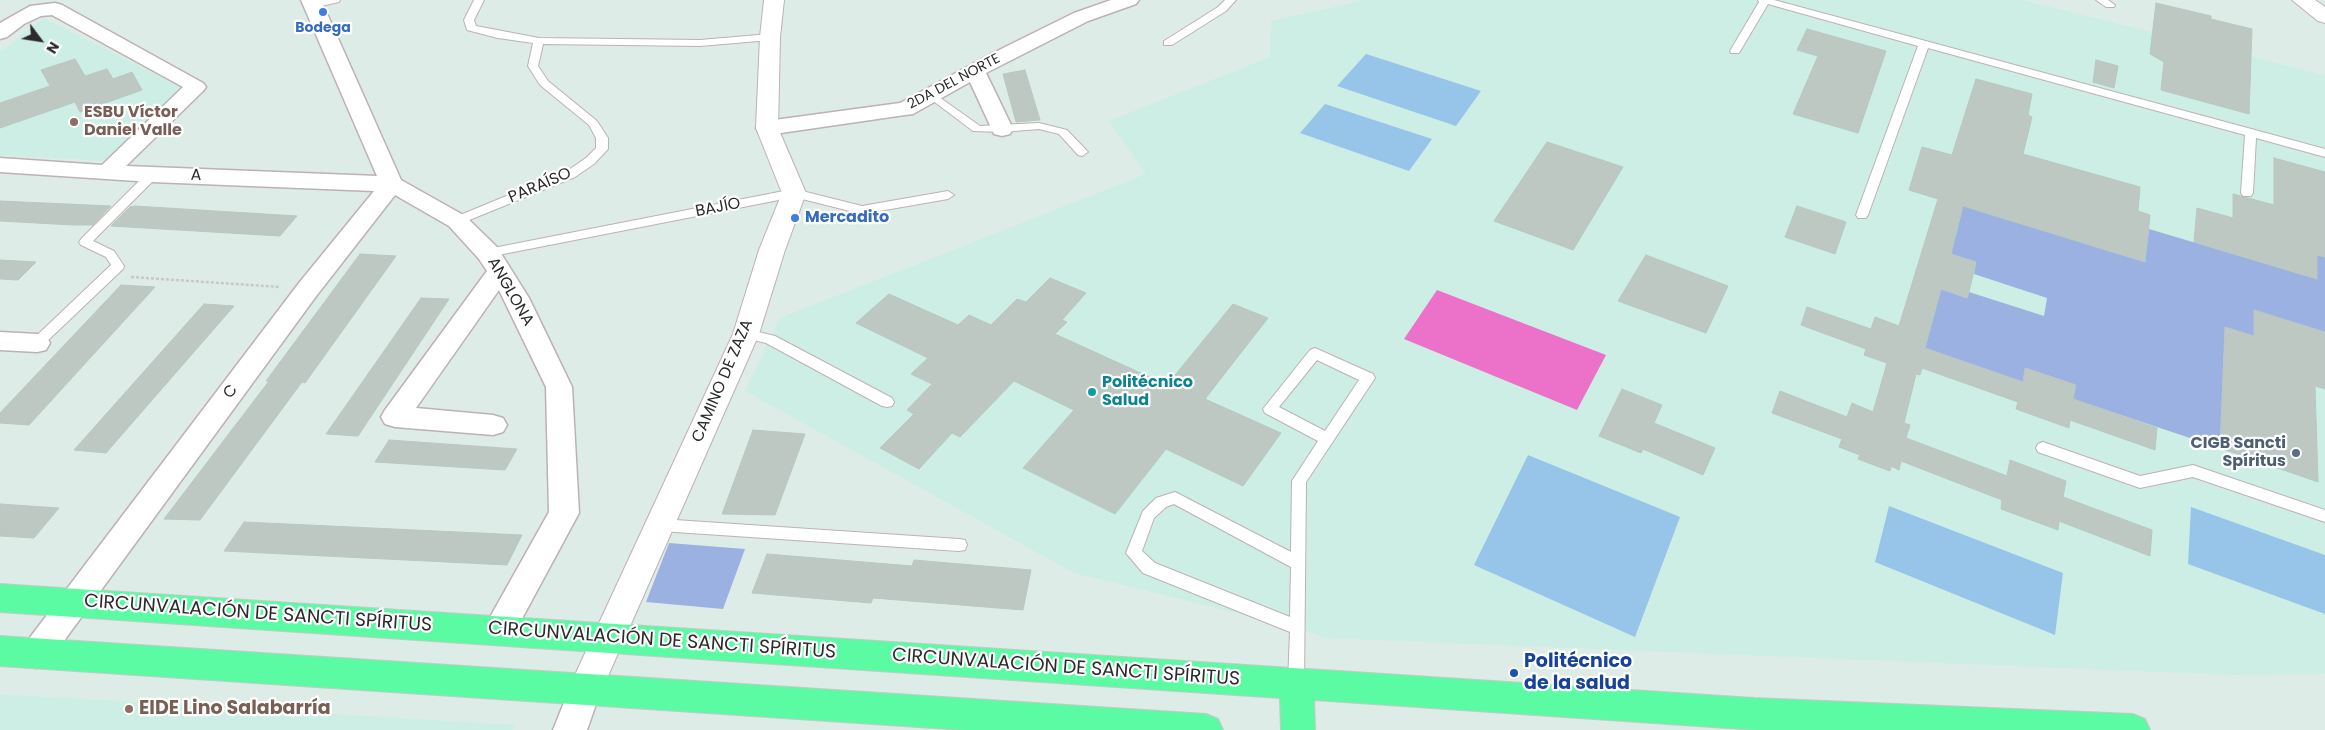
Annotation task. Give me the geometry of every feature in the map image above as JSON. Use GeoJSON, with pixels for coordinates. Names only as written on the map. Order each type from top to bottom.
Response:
{"type":"FeatureCollection","features":[{"type":"Feature","properties":{"kind":"highway","name":"CIRCUNVALACIÓN DE SANCTI SPÍRITUS"},"geometry":{"type":"LineString","coordinates":[[0,598],[500,629],[608,639],[1754,714],[2133,730]]}},
{"type":"Feature","properties":{"kind":"highway"},"geometry":{"type":"LineString","coordinates":[[0,651],[1206,730]]}},
{"type":"Feature","properties":{"kind":"highway"},"geometry":{"type":"LineString","coordinates":[[1296,683],[1298,730]]}},
{"type":"Feature","properties":{"kind":"street"},"geometry":{"type":"LineString","coordinates":[[774,0],[770,37],[768,128],[794,193]]}},
{"type":"Feature","properties":{"kind":"street","name":"2DA DEL NORTE"},"geometry":{"type":"LineString","coordinates":[[768,128],[905,109],[1081,17],[1129,0]]}},
{"type":"Feature","properties":{"kind":"street"},"geometry":{"type":"LineString","coordinates":[[2302,0],[2325,17]]}},
{"type":"Feature","properties":{"kind":"street"},"geometry":{"type":"LineString","coordinates":[[320,2],[392,184]]}},
{"type":"Feature","properties":{"kind":"street"},"geometry":{"type":"LineString","coordinates":[[0,34],[18,20],[37,10],[55,9],[196,87],[107,172]]}},
{"type":"Feature","properties":{"kind":"street"},"geometry":{"type":"LineString","coordinates":[[975,71],[1002,129]]}},
{"type":"Feature","properties":{"kind":"street","name":"A"},"geometry":{"type":"LineString","coordinates":[[0,166],[152,175],[392,184]]}},
{"type":"Feature","properties":{"kind":"street","name":"ANGLONA"},"geometry":{"type":"LineString","coordinates":[[392,184],[457,221],[494,262],[517,298],[558,387],[564,513],[500,629]]}},
{"type":"Feature","properties":{"kind":"street","name":"C"},"geometry":{"type":"LineString","coordinates":[[36,654],[308,289],[392,184]]}},
{"type":"Feature","properties":{"kind":"street","name":"CAMINO DE ZAZA"},"geometry":{"type":"LineString","coordinates":[[585,690],[746,334],[772,250],[794,193]]}},
{"type":"Feature","properties":{"kind":"street"},"geometry":{"type":"LineString","coordinates":[[492,425],[396,417],[494,262]]}},
{"type":"Feature","properties":{"kind":"street"},"geometry":{"type":"LineString","coordinates":[[0,341],[37,343]]}},
{"type":"Feature","properties":{"kind":"street"},"geometry":{"type":"LineString","coordinates":[[570,730],[585,690]]}},
{"type":"Feature","properties":{"kind":"lane"},"geometry":{"type":"LineString","coordinates":[[479,0],[469,20],[471,28],[498,35],[539,41],[700,43],[770,37]]}},
{"type":"Feature","properties":{"kind":"lane"},"geometry":{"type":"LineString","coordinates":[[1168,43],[1222,9],[1231,0]]}},
{"type":"Feature","properties":{"kind":"lane"},"geometry":{"type":"LineString","coordinates":[[1735,51],[1764,0],[2325,153]]}},
{"type":"Feature","properties":{"kind":"lane","name":"PARAÍSO"},"geometry":{"type":"LineString","coordinates":[[457,221],[571,174],[590,161],[602,149],[602,138],[593,122],[544,83],[533,66],[539,41]]}},
{"type":"Feature","properties":{"kind":"lane"},"geometry":{"type":"LineString","coordinates":[[1862,215],[1924,44]]}},
{"type":"Feature","properties":{"kind":"lane"},"geometry":{"type":"LineString","coordinates":[[932,95],[977,129],[1040,126],[1063,132],[1082,152]]}},
{"type":"Feature","properties":{"kind":"lane"},"geometry":{"type":"LineString","coordinates":[[2247,192],[2251,132]]}},
{"type":"Feature","properties":{"kind":"lane"},"geometry":{"type":"LineString","coordinates":[[37,343],[118,266],[110,254],[85,242],[100,224],[152,175]]}},
{"type":"Feature","properties":{"kind":"lane","name":"BAJÍO"},"geometry":{"type":"LineString","coordinates":[[494,262],[794,193],[862,210],[948,195]]}},
{"type":"Feature","properties":{"kind":"lane"},"geometry":{"type":"LineString","coordinates":[[746,334],[770,339],[887,402]]}},
{"type":"Feature","properties":{"kind":"lane"},"geometry":{"type":"LineString","coordinates":[[1296,683],[1299,481],[1368,378],[1315,354],[1270,409],[1327,439]]}},
{"type":"Feature","properties":{"kind":"lane"},"geometry":{"type":"LineString","coordinates":[[2042,448],[2140,482],[2193,471],[2325,516]]}},
{"type":"Feature","properties":{"kind":"lane"},"geometry":{"type":"LineString","coordinates":[[1298,563],[1175,498],[1160,502],[1148,515],[1134,553],[1149,568],[1298,628]]}},
{"type":"Feature","properties":{"kind":"lane"},"geometry":{"type":"LineString","coordinates":[[660,525],[959,545]]}},
{"type":"Feature","properties":{"kind":"path"},"geometry":{"type":"LineString","coordinates":[[108,276],[308,289]]}},
{"type":"Feature","properties":{"kind":"shaded area"},"geometry":{"type":"Polygon","coordinates":[[[1366,0],[2022,0],[2325,75],[2325,674],[2231,675],[1325,638],[1298,628],[1074,573],[745,391],[780,318],[1146,174],[1109,121],[1270,57],[1271,21],[1366,0]]]}},
{"type":"Feature","properties":{"kind":"shaded area","name":"ESBU Víctor Daniel Valle"},"geometry":{"type":"Polygon","coordinates":[[[44,18],[184,89],[106,161],[0,155],[0,52],[44,18]]]}},
{"type":"Feature","properties":{"kind":"shaded area"},"geometry":{"type":"Polygon","coordinates":[[[1366,54],[1481,91],[1456,126],[1337,86],[1366,54]]]}},
{"type":"Feature","properties":{"kind":"shaded area"},"geometry":{"type":"Polygon","coordinates":[[[1325,104],[1432,139],[1409,171],[1300,133],[1325,104]]]}},
{"type":"Feature","properties":{"kind":"shaded area"},"geometry":{"type":"Polygon","coordinates":[[[1963,206],[2145,262],[2149,229],[2317,279],[2317,255],[2325,257],[2325,332],[2254,311],[2254,336],[2225,327],[2220,448],[2073,399],[2075,385],[2026,368],[2023,382],[1925,348],[1941,289],[1967,298],[1969,292],[2044,316],[2047,298],[1974,274],[1976,262],[1951,254],[1963,206]]]}},
{"type":"Feature","properties":{"kind":"shaded area"},"geometry":{"type":"Polygon","coordinates":[[[1437,290],[1606,355],[1577,410],[1404,339],[1437,290]]]}},
{"type":"Feature","properties":{"kind":"shaded area"},"geometry":{"type":"Polygon","coordinates":[[[1528,455],[1680,517],[1635,637],[1474,565],[1528,455]]]}},
{"type":"Feature","properties":{"kind":"shaded area"},"geometry":{"type":"Polygon","coordinates":[[[1889,506],[2063,573],[2055,635],[1875,562],[1889,506]]]}},
{"type":"Feature","properties":{"kind":"shaded area"},"geometry":{"type":"Polygon","coordinates":[[[2191,507],[2325,555],[2325,614],[2188,564],[2191,507]]]}},
{"type":"Feature","properties":{"kind":"shaded area"},"geometry":{"type":"Polygon","coordinates":[[[669,543],[745,549],[723,609],[646,602],[669,543]]]}},
{"type":"Feature","properties":{"kind":"shaded area","name":"EIDE Lino Salabarría"},"geometry":{"type":"Polygon","coordinates":[[[0,694],[515,725],[513,730],[0,730],[0,694]]]}},
{"type":"Feature","properties":{"kind":"building"},"geometry":{"type":"Polygon","coordinates":[[[2156,3],[2211,16],[2211,19],[2252,29],[2249,114],[2161,90],[2164,62],[2150,54],[2156,3]]]}},
{"type":"Feature","properties":{"kind":"building"},"geometry":{"type":"Polygon","coordinates":[[[1807,29],[1886,51],[1858,133],[1793,114],[1818,56],[1797,50],[1807,29]]]}},
{"type":"Feature","properties":{"kind":"building"},"geometry":{"type":"Polygon","coordinates":[[[75,59],[85,76],[107,69],[113,79],[132,72],[142,90],[80,112],[75,102],[0,128],[0,103],[50,86],[41,70],[75,59]]]}},
{"type":"Feature","properties":{"kind":"building"},"geometry":{"type":"Polygon","coordinates":[[[2096,60],[2118,66],[2114,88],[2093,82],[2096,60]]]}},
{"type":"Feature","properties":{"kind":"building"},"geometry":{"type":"Polygon","coordinates":[[[1025,70],[1040,120],[1016,122],[1003,74],[1025,70]]]}},
{"type":"Feature","properties":{"kind":"building"},"geometry":{"type":"Polygon","coordinates":[[[1976,79],[2032,94],[2028,115],[2032,117],[2023,154],[2140,187],[2138,211],[2150,215],[2145,262],[1963,206],[1951,254],[1976,262],[1969,292],[1967,298],[1941,289],[1925,348],[2023,382],[2025,368],[2076,385],[2073,399],[2157,428],[2155,450],[2070,420],[2069,428],[2016,409],[2018,402],[1922,368],[1920,375],[1916,374],[1904,423],[1910,425],[1906,438],[2007,476],[2010,460],[2066,481],[2063,497],[2152,530],[2150,556],[2059,521],[2058,530],[2001,509],[2002,500],[1901,461],[1899,470],[1891,466],[1890,471],[1858,459],[1860,455],[1839,447],[1842,439],[1772,413],[1780,391],[1847,417],[1852,403],[1873,412],[1887,363],[1864,355],[1866,349],[1801,325],[1807,307],[1871,329],[1875,317],[1899,326],[1938,199],[1909,190],[1922,147],[1952,155],[1976,79]]]}},
{"type":"Feature","properties":{"kind":"building"},"geometry":{"type":"Polygon","coordinates":[[[1547,142],[1623,167],[1573,250],[1494,221],[1547,142]]]}},
{"type":"Feature","properties":{"kind":"building"},"geometry":{"type":"Polygon","coordinates":[[[2274,158],[2325,172],[2325,257],[2317,255],[2317,279],[2194,242],[2197,208],[2233,218],[2233,194],[2274,205],[2274,158]]]}},
{"type":"Feature","properties":{"kind":"building"},"geometry":{"type":"Polygon","coordinates":[[[0,201],[111,206],[93,225],[73,225],[0,221],[0,201]]]}},
{"type":"Feature","properties":{"kind":"building"},"geometry":{"type":"Polygon","coordinates":[[[1797,206],[1846,222],[1835,254],[1785,237],[1797,206]]]}},
{"type":"Feature","properties":{"kind":"building"},"geometry":{"type":"Polygon","coordinates":[[[130,207],[297,216],[280,236],[111,226],[130,207]]]}},
{"type":"Feature","properties":{"kind":"building"},"geometry":{"type":"Polygon","coordinates":[[[360,254],[396,256],[305,383],[302,382],[200,520],[164,519],[269,381],[266,381],[360,254]]]}},
{"type":"Feature","properties":{"kind":"building"},"geometry":{"type":"Polygon","coordinates":[[[1646,255],[1728,286],[1706,333],[1618,301],[1646,255]]]}},
{"type":"Feature","properties":{"kind":"building"},"geometry":{"type":"Polygon","coordinates":[[[0,260],[36,262],[18,280],[0,279],[0,260]]]}},
{"type":"Feature","properties":{"kind":"building","name":"Politécnico Salud"},"geometry":{"type":"Polygon","coordinates":[[[1050,278],[1086,293],[1062,320],[1067,322],[1055,334],[1167,385],[1233,304],[1268,318],[1205,399],[1281,433],[1243,486],[1166,449],[1115,514],[1023,468],[1074,410],[1014,381],[960,437],[952,433],[919,469],[880,448],[914,414],[907,410],[932,384],[911,374],[928,358],[856,323],[889,294],[958,325],[969,315],[991,325],[1017,299],[1026,302],[1050,278]]]}},
{"type":"Feature","properties":{"kind":"building"},"geometry":{"type":"Polygon","coordinates":[[[121,285],[155,287],[29,425],[0,423],[0,413],[121,285]]]}},
{"type":"Feature","properties":{"kind":"building"},"geometry":{"type":"Polygon","coordinates":[[[421,298],[449,299],[358,436],[326,434],[421,298]]]}},
{"type":"Feature","properties":{"kind":"building"},"geometry":{"type":"Polygon","coordinates":[[[204,304],[234,306],[106,453],[74,450],[204,304]]]}},
{"type":"Feature","properties":{"kind":"building"},"geometry":{"type":"Polygon","coordinates":[[[2254,310],[2325,332],[2325,389],[2315,386],[2318,482],[2220,448],[2225,327],[2254,336],[2254,310]]]}},
{"type":"Feature","properties":{"kind":"building"},"geometry":{"type":"Polygon","coordinates":[[[1622,389],[1662,405],[1654,423],[1715,448],[1703,475],[1643,449],[1641,453],[1599,436],[1622,389]]]}},
{"type":"Feature","properties":{"kind":"building"},"geometry":{"type":"Polygon","coordinates":[[[753,430],[805,434],[775,515],[722,514],[753,430]]]}},
{"type":"Feature","properties":{"kind":"building"},"geometry":{"type":"Polygon","coordinates":[[[389,440],[517,449],[505,470],[375,462],[389,440]]]}},
{"type":"Feature","properties":{"kind":"building"},"geometry":{"type":"Polygon","coordinates":[[[0,504],[59,508],[34,538],[0,536],[0,504]]]}},
{"type":"Feature","properties":{"kind":"building"},"geometry":{"type":"Polygon","coordinates":[[[244,522],[522,535],[507,565],[224,551],[244,522]]]}},
{"type":"Feature","properties":{"kind":"building"},"geometry":{"type":"Polygon","coordinates":[[[767,554],[912,566],[914,560],[1031,570],[1023,610],[873,598],[871,603],[752,593],[767,554]]]}},
{"type":"Feature","properties":{"kind":"place","name":"Bodega"},"geometry":{"type":"Point","coordinates":[323,12]}},
{"type":"Feature","properties":{"kind":"place","name":"ESBU Víctor Daniel Valle"},"geometry":{"type":"Point","coordinates":[74,122]}},
{"type":"Feature","properties":{"kind":"place","name":"Mercadito"},"geometry":{"type":"Point","coordinates":[795,218]}},
{"type":"Feature","properties":{"kind":"place","name":"Politécnico Salud"},"geometry":{"type":"Point","coordinates":[1092,392]}},
{"type":"Feature","properties":{"kind":"place","name":"CIGB Sancti Spíritus"},"geometry":{"type":"Point","coordinates":[2296,453]}},
{"type":"Feature","properties":{"kind":"place","name":"Politécnico de la salud"},"geometry":{"type":"Point","coordinates":[1514,673]}},
{"type":"Feature","properties":{"kind":"place","name":"EIDE Lino Salabarría"},"geometry":{"type":"Point","coordinates":[129,709]}}]}
